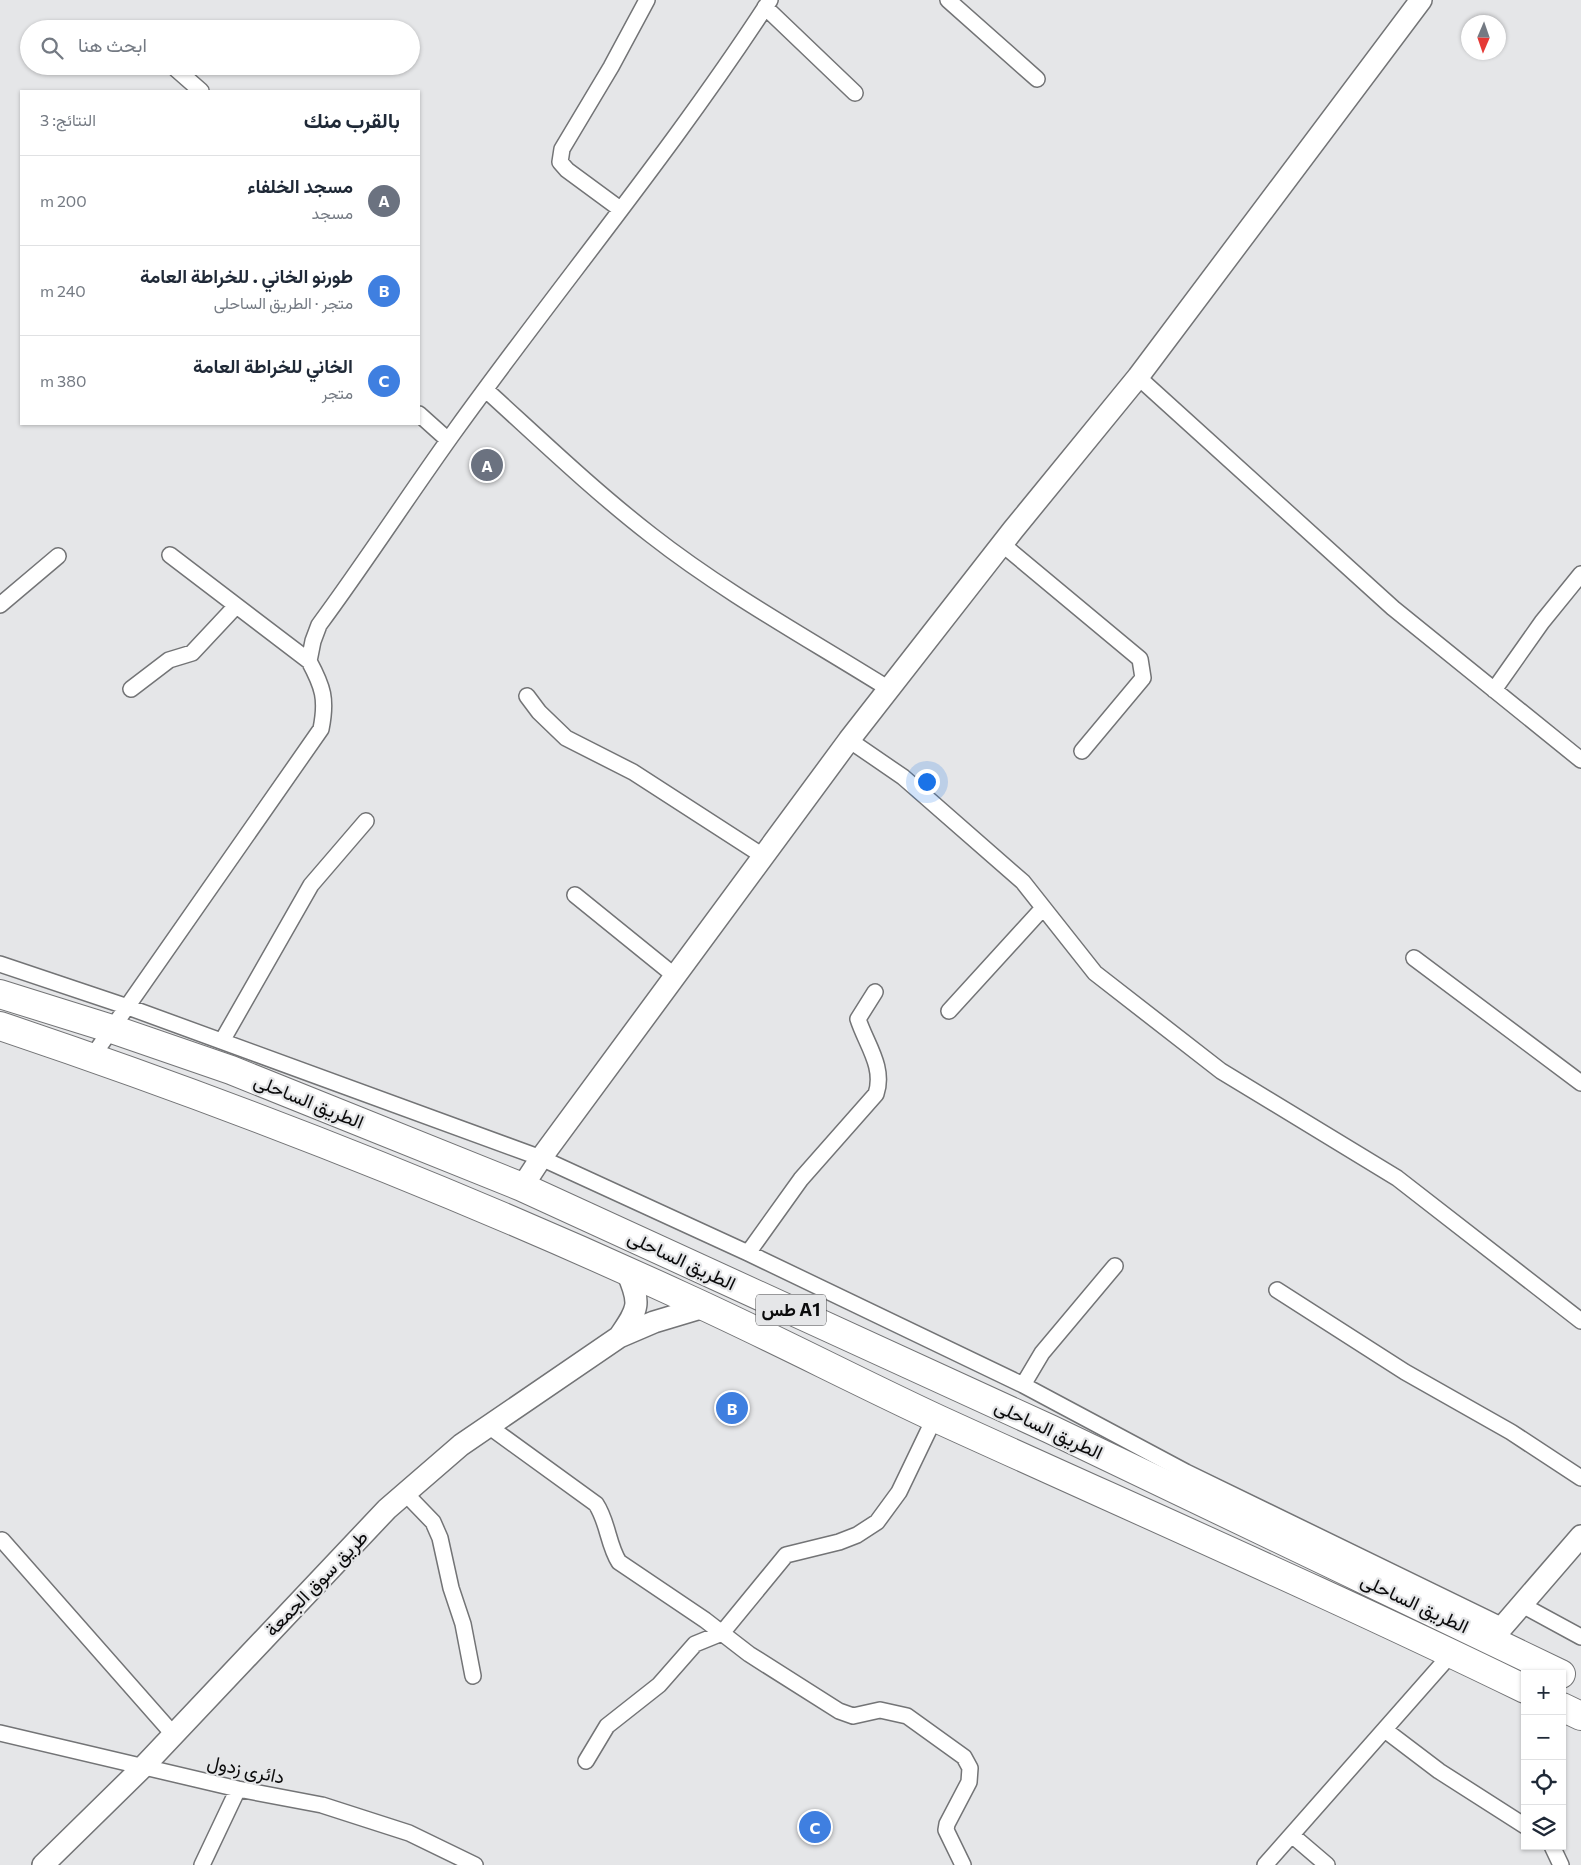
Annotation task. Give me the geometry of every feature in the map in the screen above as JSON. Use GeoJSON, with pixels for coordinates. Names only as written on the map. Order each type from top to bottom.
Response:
{"type":"FeatureCollection","features":[{"type":"Feature","properties":{"kind":"highway","name":"الطريق الساحلى"},"geometry":{"type":"LineString","coordinates":[[0,994],[112,1029],[230,1070],[522,1187],[1197,1499],[1499,1633],[1556,1670]]}},
{"type":"Feature","properties":{"kind":"highway","name":"الطريق الساحلى"},"geometry":{"type":"LineString","coordinates":[[0,1026],[92,1057],[329,1144],[627,1272],[704,1306],[935,1417],[1452,1653],[1521,1687]]}},
{"type":"Feature","properties":{"kind":"highway"},"geometry":{"type":"LineString","coordinates":[[1183,1530],[1197,1499]]}},
{"type":"Feature","properties":{"kind":"highway","name":"الطريق الساحلى"},"geometry":{"type":"LineString","coordinates":[[1566,1676],[1581,1684]]}},
{"type":"Feature","properties":{"kind":"highway"},"geometry":{"type":"LineString","coordinates":[[1566,1709],[1581,1716]]}},
{"type":"Feature","properties":{"kind":"street"},"geometry":{"type":"LineString","coordinates":[[620,209],[567,170],[560,162],[562,149],[611,67],[647,0]]}},
{"type":"Feature","properties":{"kind":"street"},"geometry":{"type":"LineString","coordinates":[[948,0],[1037,79]]}},
{"type":"Feature","properties":{"kind":"street"},"geometry":{"type":"LineString","coordinates":[[522,1187],[541,1158],[849,740],[1002,544],[1138,376],[1421,0]]}},
{"type":"Feature","properties":{"kind":"street"},"geometry":{"type":"LineString","coordinates":[[309,661],[319,625],[448,440],[620,209],[768,3],[855,92]]}},
{"type":"Feature","properties":{"kind":"street"},"geometry":{"type":"LineString","coordinates":[[183,75],[199,90]]}},
{"type":"Feature","properties":{"kind":"street"},"geometry":{"type":"LineString","coordinates":[[1138,376],[1393,608],[1581,760]]}},
{"type":"Feature","properties":{"kind":"street"},"geometry":{"type":"LineString","coordinates":[[486,390],[608,500],[651,535],[692,565],[889,689]]}},
{"type":"Feature","properties":{"kind":"street"},"geometry":{"type":"LineString","coordinates":[[420,415],[448,440]]}},
{"type":"Feature","properties":{"kind":"street"},"geometry":{"type":"LineString","coordinates":[[1002,544],[1140,660],[1143,678],[1082,751]]}},
{"type":"Feature","properties":{"kind":"street"},"geometry":{"type":"LineString","coordinates":[[92,1057],[322,728],[326,707],[321,684],[309,661],[170,555]]}},
{"type":"Feature","properties":{"kind":"street"},"geometry":{"type":"LineString","coordinates":[[0,605],[58,556]]}},
{"type":"Feature","properties":{"kind":"street"},"geometry":{"type":"LineString","coordinates":[[1494,690],[1542,622],[1581,574]]}},
{"type":"Feature","properties":{"kind":"street"},"geometry":{"type":"LineString","coordinates":[[132,689],[169,660],[192,653],[236,606]]}},
{"type":"Feature","properties":{"kind":"street"},"geometry":{"type":"LineString","coordinates":[[527,696],[539,712],[566,738],[632,772],[763,856]]}},
{"type":"Feature","properties":{"kind":"street"},"geometry":{"type":"LineString","coordinates":[[849,740],[903,777],[1023,882],[1095,974],[1152,1016],[1193,1051],[1277,1106],[1342,1143],[1397,1178],[1581,1321]]}},
{"type":"Feature","properties":{"kind":"street"},"geometry":{"type":"LineString","coordinates":[[222,1041],[311,885],[366,821]]}},
{"type":"Feature","properties":{"kind":"street"},"geometry":{"type":"LineString","coordinates":[[575,895],[675,976]]}},
{"type":"Feature","properties":{"kind":"street"},"geometry":{"type":"LineString","coordinates":[[949,1011],[1044,908]]}},
{"type":"Feature","properties":{"kind":"street"},"geometry":{"type":"LineString","coordinates":[[1414,958],[1581,1083]]}},
{"type":"Feature","properties":{"kind":"street"},"geometry":{"type":"LineString","coordinates":[[0,964],[128,1007],[541,1158],[748,1252],[1023,1385],[1186,1472],[1499,1633],[1581,1536]]}},
{"type":"Feature","properties":{"kind":"street"},"geometry":{"type":"LineString","coordinates":[[748,1252],[801,1179],[876,1094],[880,1083],[878,1070],[858,1019],[875,992]]}},
{"type":"Feature","properties":{"kind":"street"},"geometry":{"type":"LineString","coordinates":[[1023,1385],[1042,1353],[1115,1266]]}},
{"type":"Feature","properties":{"kind":"street","name":"طريق سوق الجمعة"},"geometry":{"type":"LineString","coordinates":[[619,1337],[634,1316],[637,1294],[627,1272]]}},
{"type":"Feature","properties":{"kind":"street"},"geometry":{"type":"LineString","coordinates":[[1277,1290],[1405,1372],[1511,1432],[1581,1478]]}},
{"type":"Feature","properties":{"kind":"street","name":"طريق سوق الجمعة"},"geometry":{"type":"LineString","coordinates":[[43,1865],[144,1766],[309,1590],[405,1493],[488,1425],[619,1337],[654,1322],[704,1306]]}},
{"type":"Feature","properties":{"kind":"street"},"geometry":{"type":"LineString","coordinates":[[586,1761],[608,1726],[659,1685],[695,1644],[722,1633],[786,1555],[839,1542],[857,1535],[877,1522],[899,1492],[935,1417]]}},
{"type":"Feature","properties":{"kind":"street"},"geometry":{"type":"LineString","coordinates":[[488,1425],[596,1504],[603,1517],[619,1562],[722,1633],[749,1654],[839,1711],[853,1716],[880,1710],[907,1716],[964,1757],[970,1768],[969,1782],[947,1824],[946,1830],[963,1865]]}},
{"type":"Feature","properties":{"kind":"street"},"geometry":{"type":"LineString","coordinates":[[405,1493],[433,1522],[440,1538],[444,1564],[463,1624],[473,1676]]}},
{"type":"Feature","properties":{"kind":"street"},"geometry":{"type":"LineString","coordinates":[[2,1540],[173,1734]]}},
{"type":"Feature","properties":{"kind":"street"},"geometry":{"type":"LineString","coordinates":[[1522,1605],[1581,1637]]}},
{"type":"Feature","properties":{"kind":"street"},"geometry":{"type":"LineString","coordinates":[[1265,1865],[1293,1836],[1452,1653]]}},
{"type":"Feature","properties":{"kind":"street"},"geometry":{"type":"LineString","coordinates":[[1385,1730],[1439,1771],[1521,1823]]}},
{"type":"Feature","properties":{"kind":"street","name":"دائرى زدول"},"geometry":{"type":"LineString","coordinates":[[0,1733],[238,1789],[322,1805],[432,1843],[476,1865]]}},
{"type":"Feature","properties":{"kind":"street"},"geometry":{"type":"LineString","coordinates":[[202,1865],[238,1789]]}},
{"type":"Feature","properties":{"kind":"street"},"geometry":{"type":"LineString","coordinates":[[1293,1836],[1327,1865]]}},
{"type":"Feature","properties":{"kind":"street"},"geometry":{"type":"LineString","coordinates":[[1554,1850],[1562,1865]]}},
{"type":"Feature","properties":{"kind":"place","name":"مسجد الخلفاء"},"geometry":{"type":"Point","coordinates":[487,465]}},
{"type":"Feature","properties":{"kind":"place","name":"طورنو الخاني . للخراطة العامة"},"geometry":{"type":"Point","coordinates":[732,1408]}},
{"type":"Feature","properties":{"kind":"place","name":"الخاني للخراطة العامة"},"geometry":{"type":"Point","coordinates":[815,1827]}}]}
